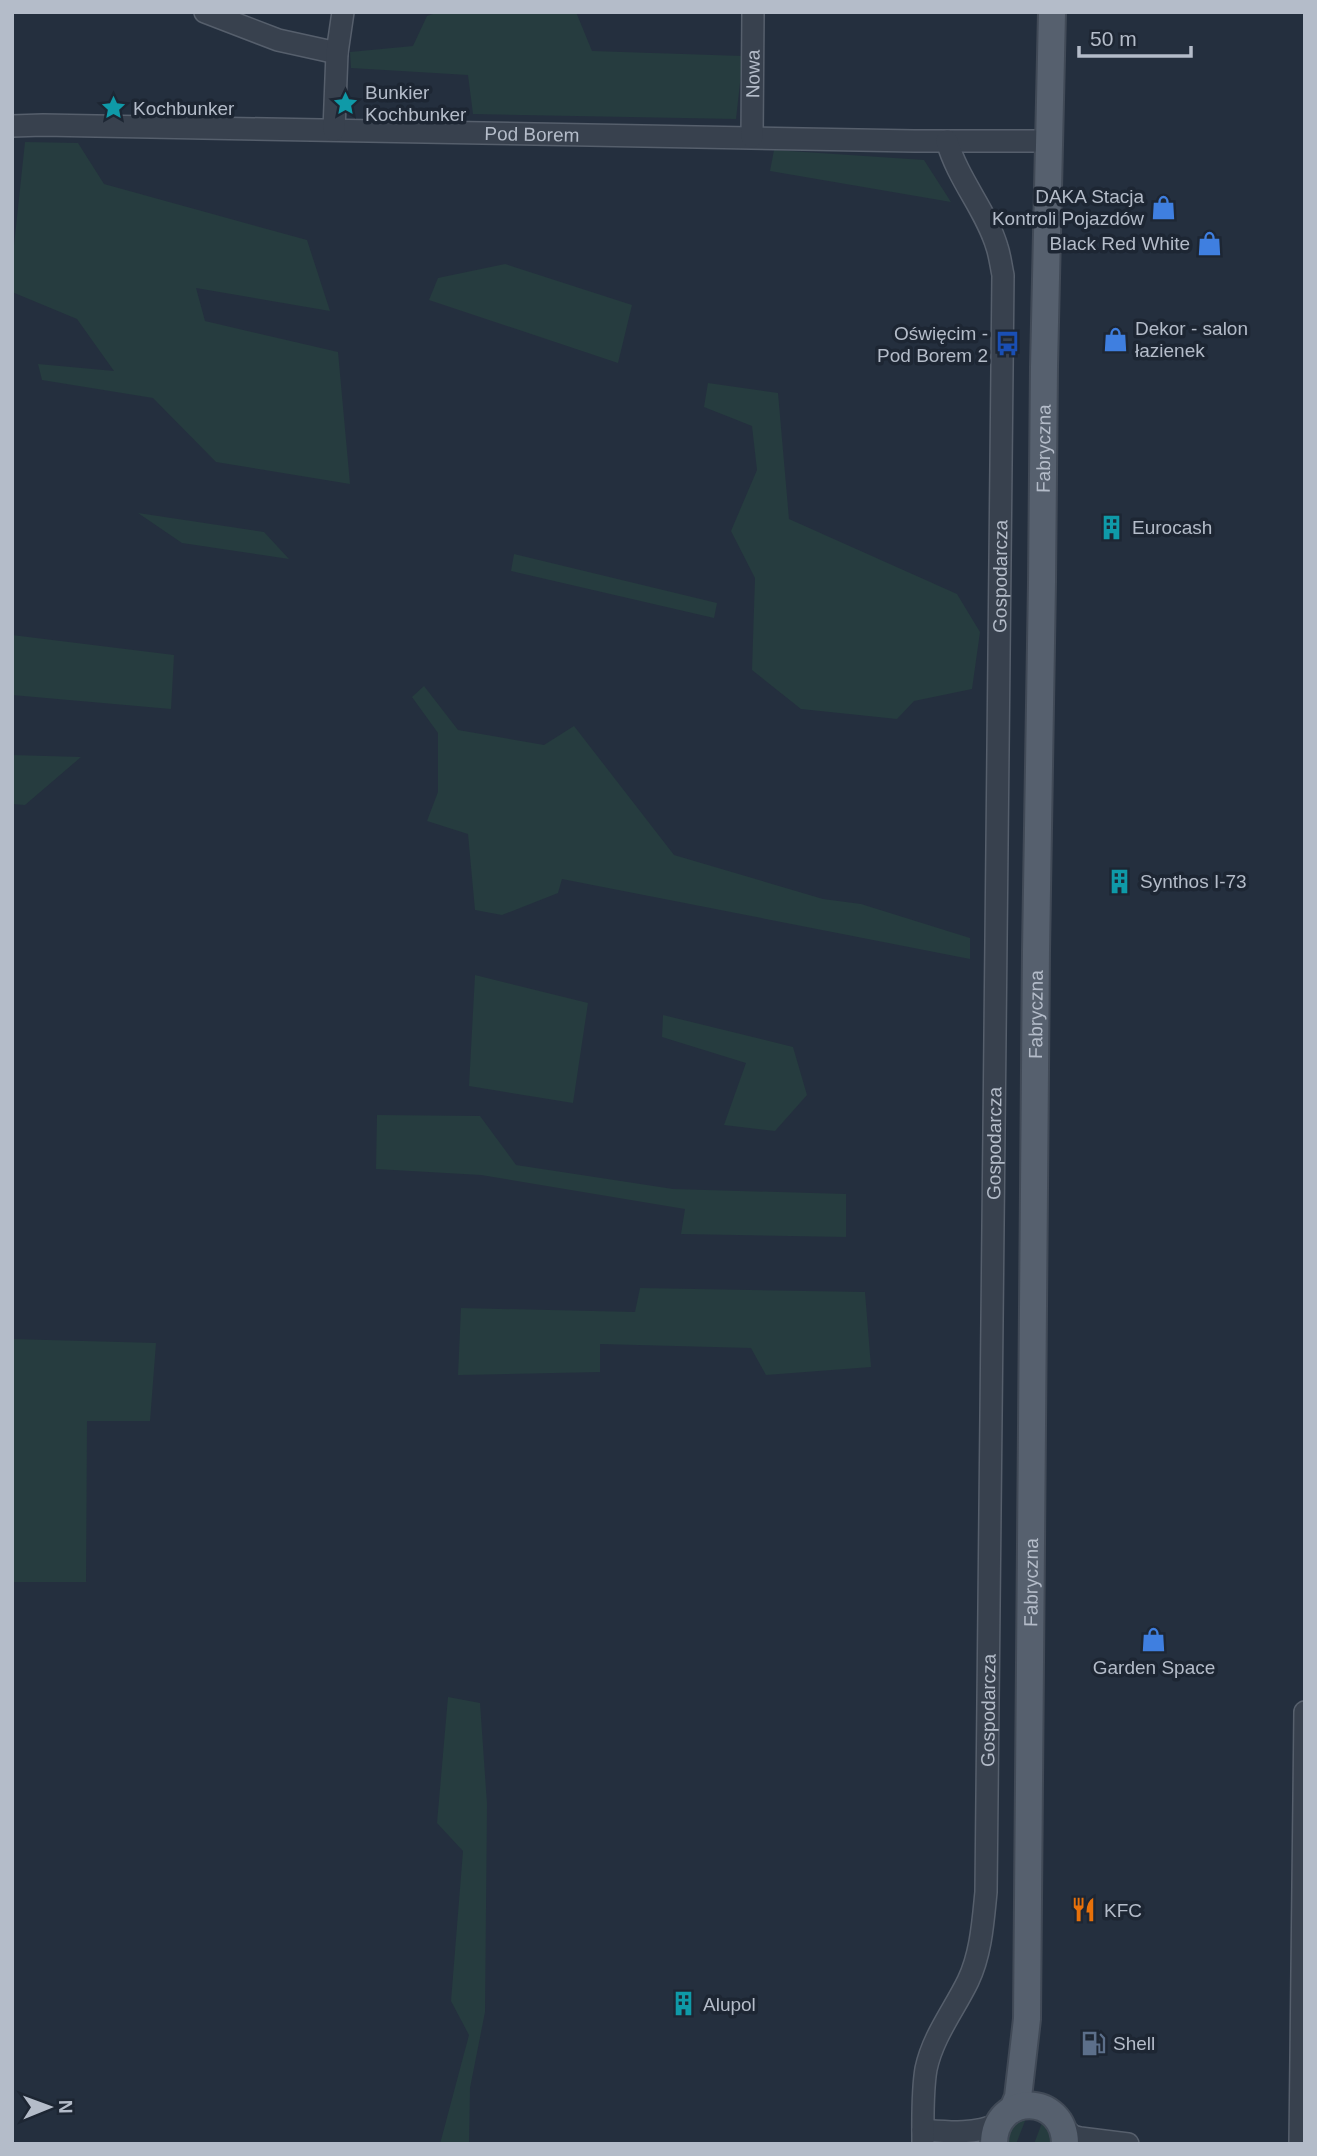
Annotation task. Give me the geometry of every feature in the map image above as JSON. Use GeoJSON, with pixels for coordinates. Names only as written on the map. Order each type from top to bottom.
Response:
{"type":"FeatureCollection","features":[{"type":"Feature","properties":{"kind":"main road","name":"Fabryczna"},"geometry":{"type":"LineString","coordinates":[[1042,2107],[1033,2081],[1027,2019],[1036,951],[1052,12]]}},
{"type":"Feature","properties":{"kind":"main road","name":"Fabryczna"},"geometry":{"type":"LineString","coordinates":[[1002,2126],[1018,2097],[1027,2019]]}},
{"type":"Feature","properties":{"kind":"main road"},"geometry":{"type":"LineString","coordinates":[[1002,2126],[1028,2105],[1042,2107],[1056,2116],[1064,2136]]}},
{"type":"Feature","properties":{"kind":"street"},"geometry":{"type":"LineString","coordinates":[[205,12],[278,40],[337,53]]}},
{"type":"Feature","properties":{"kind":"street"},"geometry":{"type":"LineString","coordinates":[[334,130],[337,53],[343,12]]}},
{"type":"Feature","properties":{"kind":"street","name":"Nowa"},"geometry":{"type":"LineString","coordinates":[[752,137],[753,12]]}},
{"type":"Feature","properties":{"kind":"street","name":"Pod Borem"},"geometry":{"type":"LineString","coordinates":[[12,126],[1050,141]]}},
{"type":"Feature","properties":{"kind":"street","name":"Gospodarcza"},"geometry":{"type":"LineString","coordinates":[[923,2137],[923,2099],[927,2067],[939,2034],[968,1980],[976,1958],[982,1933],[986,1892],[1003,275],[998,248],[951,156],[947,141]]}},
{"type":"Feature","properties":{"kind":"street"},"geometry":{"type":"LineString","coordinates":[[1300,2144],[1305,1713]]}},
{"type":"Feature","properties":{"kind":"street"},"geometry":{"type":"LineString","coordinates":[[923,2137],[1002,2126]]}},
{"type":"Feature","properties":{"kind":"street"},"geometry":{"type":"LineString","coordinates":[[1064,2136],[1128,2144]]}},
{"type":"Feature","properties":{"kind":"green space"},"geometry":{"type":"Polygon","coordinates":[[[439,12],[576,12],[592,51],[743,56],[736,119],[473,114],[468,75],[351,68],[350,52],[413,46],[427,16],[439,12]]]}},
{"type":"Feature","properties":{"kind":"green space"},"geometry":{"type":"Polygon","coordinates":[[[25,142],[78,143],[104,184],[307,240],[330,311],[196,288],[205,321],[338,352],[350,484],[216,462],[153,398],[42,380],[38,364],[114,371],[77,319],[12,292],[12,264],[25,142]]]}},
{"type":"Feature","properties":{"kind":"green space"},"geometry":{"type":"Polygon","coordinates":[[[774,150],[924,160],[951,202],[770,171],[774,150]]]}},
{"type":"Feature","properties":{"kind":"green space"},"geometry":{"type":"Polygon","coordinates":[[[505,264],[632,305],[618,363],[429,300],[438,278],[505,264]]]}},
{"type":"Feature","properties":{"kind":"green space"},"geometry":{"type":"Polygon","coordinates":[[[708,383],[778,393],[789,519],[957,594],[980,632],[972,689],[914,701],[897,719],[801,709],[752,670],[755,578],[731,531],[757,470],[752,426],[704,407],[708,383]]]}},
{"type":"Feature","properties":{"kind":"green space"},"geometry":{"type":"Polygon","coordinates":[[[138,513],[264,532],[289,559],[182,543],[138,513]]]}},
{"type":"Feature","properties":{"kind":"green space"},"geometry":{"type":"Polygon","coordinates":[[[514,554],[717,603],[714,618],[511,571],[514,554]]]}},
{"type":"Feature","properties":{"kind":"green space"},"geometry":{"type":"Polygon","coordinates":[[[12,635],[174,655],[171,709],[12,695],[12,635]]]}},
{"type":"Feature","properties":{"kind":"green space"},"geometry":{"type":"Polygon","coordinates":[[[424,686],[458,730],[544,745],[574,726],[674,855],[823,899],[861,904],[970,938],[970,959],[562,879],[558,893],[502,915],[475,910],[468,834],[427,821],[438,792],[438,733],[412,697],[424,686]]]}},
{"type":"Feature","properties":{"kind":"green space"},"geometry":{"type":"Polygon","coordinates":[[[12,755],[81,757],[25,805],[12,804],[12,755]]]}},
{"type":"Feature","properties":{"kind":"green space"},"geometry":{"type":"Polygon","coordinates":[[[475,975],[588,1003],[573,1103],[469,1086],[475,975]]]}},
{"type":"Feature","properties":{"kind":"green space"},"geometry":{"type":"Polygon","coordinates":[[[663,1015],[793,1047],[807,1095],[775,1131],[724,1125],[746,1063],[662,1037],[663,1015]]]}},
{"type":"Feature","properties":{"kind":"green space"},"geometry":{"type":"Polygon","coordinates":[[[377,1115],[480,1116],[516,1165],[673,1189],[846,1194],[846,1237],[681,1234],[685,1209],[481,1175],[376,1169],[377,1115]]]}},
{"type":"Feature","properties":{"kind":"green space"},"geometry":{"type":"Polygon","coordinates":[[[640,1288],[865,1292],[871,1367],[766,1375],[751,1348],[600,1344],[600,1372],[458,1375],[461,1308],[635,1312],[640,1288]]]}},
{"type":"Feature","properties":{"kind":"green space"},"geometry":{"type":"Polygon","coordinates":[[[12,1339],[156,1343],[150,1421],[87,1421],[86,1582],[12,1582],[12,1339]]]}},
{"type":"Feature","properties":{"kind":"green space"},"geometry":{"type":"Polygon","coordinates":[[[448,1697],[480,1703],[487,1804],[485,2012],[470,2088],[469,2144],[440,2144],[469,2035],[451,2001],[463,1851],[437,1823],[448,1697]]]}},
{"type":"Feature","properties":{"kind":"green space"},"geometry":{"type":"Polygon","coordinates":[[[1027,2116],[1016,2144],[1005,2144],[1012,2123],[1027,2116]]]}},
{"type":"Feature","properties":{"kind":"green space"},"geometry":{"type":"Polygon","coordinates":[[[1043,2120],[1049,2126],[1054,2144],[1034,2144],[1043,2120]]]}},
{"type":"Feature","properties":{"kind":"place","name":"Bunkier Kochbunker"},"geometry":{"type":"Point","coordinates":[345,103]}},
{"type":"Feature","properties":{"kind":"place","name":"Kochbunker"},"geometry":{"type":"Point","coordinates":[113,108]}},
{"type":"Feature","properties":{"kind":"place","name":"DAKA Stacja Kontroli Pojazdów"},"geometry":{"type":"Point","coordinates":[1164,207]}},
{"type":"Feature","properties":{"kind":"place","name":"Black Red White"},"geometry":{"type":"Point","coordinates":[1210,243]}},
{"type":"Feature","properties":{"kind":"place","name":"Dekor - salon łazienek"},"geometry":{"type":"Point","coordinates":[1115,339]}},
{"type":"Feature","properties":{"kind":"place","name":"Oświęcim - Pod Borem 2"},"geometry":{"type":"Point","coordinates":[1008,344]}},
{"type":"Feature","properties":{"kind":"place","name":"Eurocash"},"geometry":{"type":"Point","coordinates":[1112,527]}},
{"type":"Feature","properties":{"kind":"place","name":"Synthos I-73"},"geometry":{"type":"Point","coordinates":[1120,881]}},
{"type":"Feature","properties":{"kind":"place","name":"Garden Space"},"geometry":{"type":"Point","coordinates":[1154,1639]}},
{"type":"Feature","properties":{"kind":"place","name":"KFC"},"geometry":{"type":"Point","coordinates":[1084,1910]}},
{"type":"Feature","properties":{"kind":"place","name":"Alupol"},"geometry":{"type":"Point","coordinates":[683,2004]}},
{"type":"Feature","properties":{"kind":"place","name":"Shell"},"geometry":{"type":"Point","coordinates":[1093,2043]}}]}
